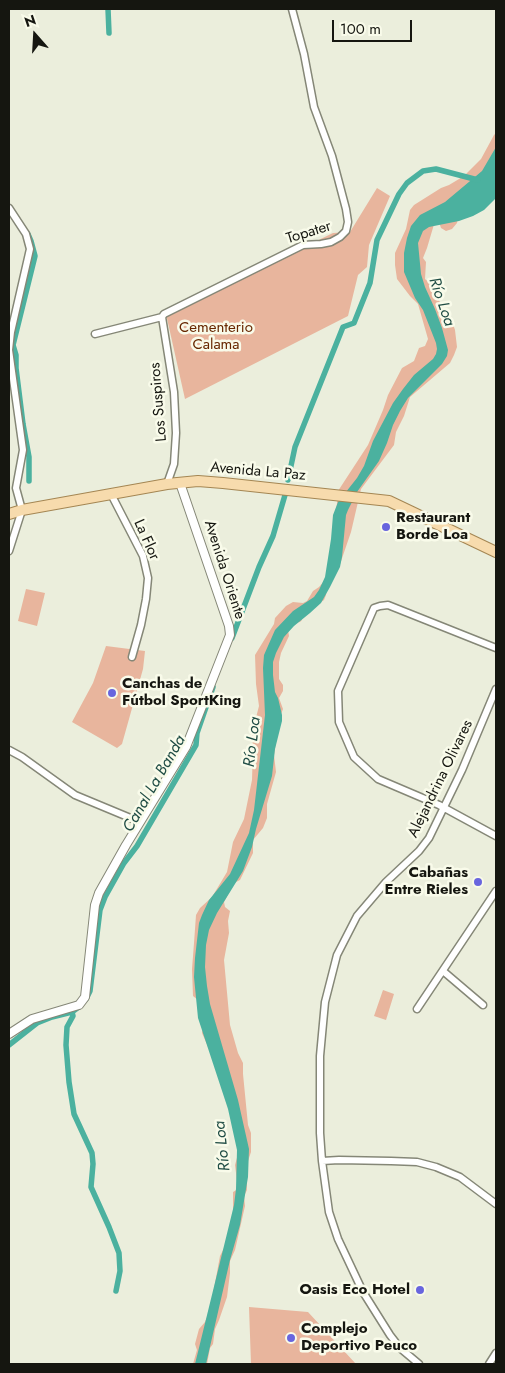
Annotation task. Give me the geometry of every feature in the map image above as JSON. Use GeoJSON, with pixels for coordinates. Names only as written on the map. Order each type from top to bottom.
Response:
{"type":"FeatureCollection","features":[{"type":"Feature","properties":{"kind":"main road","name":"Avenida La Paz"},"geometry":{"type":"LineString","coordinates":[[9,514],[22,510],[167,484],[198,481],[389,501],[496,552]]}},
{"type":"Feature","properties":{"kind":"street","name":"Topater"},"geometry":{"type":"LineString","coordinates":[[95,334],[162,317],[164,314],[303,245],[332,242],[340,238],[346,231],[348,222],[346,209],[332,156],[314,107],[304,54],[292,9]]}},
{"type":"Feature","properties":{"kind":"street"},"geometry":{"type":"LineString","coordinates":[[9,208],[26,234],[30,249],[12,319],[9,350],[23,450],[16,488],[22,510],[9,551]]}},
{"type":"Feature","properties":{"kind":"street","name":"Los Suspiros"},"geometry":{"type":"LineString","coordinates":[[162,317],[174,392],[176,433],[174,464],[167,484]]}},
{"type":"Feature","properties":{"kind":"street","name":"Avenida Oriente"},"geometry":{"type":"LineString","coordinates":[[9,1034],[32,1019],[79,1005],[85,997],[95,905],[99,892],[186,746],[230,635],[229,626],[180,483]]}},
{"type":"Feature","properties":{"kind":"street","name":"La Flor"},"geometry":{"type":"LineString","coordinates":[[111,494],[142,556],[148,578],[141,625],[132,657]]}},
{"type":"Feature","properties":{"kind":"street"},"geometry":{"type":"LineString","coordinates":[[496,648],[388,605],[380,606],[374,608],[338,691],[339,722],[354,757],[378,779],[444,808],[496,836]]}},
{"type":"Feature","properties":{"kind":"street","name":"Alejandrina Olivares"},"geometry":{"type":"LineString","coordinates":[[419,1364],[400,1348],[363,1292],[338,1239],[329,1212],[320,1133],[320,1056],[325,1002],[337,955],[357,916],[386,882],[419,851],[429,838],[496,689]]}},
{"type":"Feature","properties":{"kind":"street"},"geometry":{"type":"LineString","coordinates":[[9,750],[22,756],[75,795],[140,822]]}},
{"type":"Feature","properties":{"kind":"street"},"geometry":{"type":"LineString","coordinates":[[417,1009],[496,891]]}},
{"type":"Feature","properties":{"kind":"street"},"geometry":{"type":"LineString","coordinates":[[442,971],[483,1006]]}},
{"type":"Feature","properties":{"kind":"street"},"geometry":{"type":"LineString","coordinates":[[322,1161],[417,1162],[436,1166],[460,1177],[496,1204]]}},
{"type":"Feature","properties":{"kind":"street"},"geometry":{"type":"LineString","coordinates":[[489,1364],[496,1353]]}},
{"type":"Feature","properties":{"kind":"green space"},"geometry":{"type":"Polygon","coordinates":[[[496,133],[496,191],[480,208],[478,213],[458,218],[457,223],[452,229],[446,231],[441,228],[438,219],[435,221],[423,258],[426,262],[425,279],[434,287],[445,313],[452,321],[455,330],[457,347],[454,355],[450,363],[410,397],[396,432],[394,445],[361,489],[351,532],[338,570],[327,588],[324,600],[302,615],[302,620],[294,623],[288,630],[289,636],[281,653],[279,679],[283,685],[283,691],[279,698],[283,709],[274,755],[276,772],[267,804],[267,818],[263,828],[253,840],[253,853],[240,880],[234,883],[224,902],[225,907],[230,911],[228,921],[229,933],[224,960],[230,1025],[243,1063],[248,1125],[251,1133],[251,1152],[247,1164],[247,1190],[244,1196],[245,1206],[235,1250],[230,1261],[227,1297],[215,1329],[207,1364],[193,1364],[197,1350],[195,1344],[199,1329],[205,1322],[210,1310],[220,1256],[227,1242],[233,1213],[233,1192],[238,1189],[235,1165],[238,1154],[235,1109],[202,1033],[203,1027],[198,1000],[193,996],[192,969],[196,915],[200,908],[212,897],[227,872],[233,842],[244,819],[252,780],[252,733],[259,706],[255,655],[274,624],[275,618],[286,606],[293,602],[303,603],[307,601],[313,591],[331,573],[338,491],[368,445],[388,395],[402,368],[414,361],[419,348],[425,346],[428,339],[418,304],[397,279],[395,265],[395,253],[406,229],[410,210],[414,205],[441,188],[464,176],[481,159],[496,133]]]}},
{"type":"Feature","properties":{"kind":"green space","name":"Cementerio Calama"},"geometry":{"type":"Polygon","coordinates":[[[377,188],[390,196],[369,245],[367,267],[358,275],[348,316],[185,399],[166,314],[333,233],[350,232],[377,188]]]}},
{"type":"Feature","properties":{"kind":"green space"},"geometry":{"type":"Polygon","coordinates":[[[26,589],[45,593],[37,626],[18,621],[26,589]]]}},
{"type":"Feature","properties":{"kind":"green space","name":"Canchas de Fútbol SportKing"},"geometry":{"type":"Polygon","coordinates":[[[106,646],[145,651],[143,669],[122,744],[117,748],[72,722],[93,683],[106,646]]]}},
{"type":"Feature","properties":{"kind":"green space"},"geometry":{"type":"Polygon","coordinates":[[[383,990],[394,994],[386,1020],[374,1016],[383,990]]]}},
{"type":"Feature","properties":{"kind":"green space","name":"Complejo Deportivo Peuco"},"geometry":{"type":"Polygon","coordinates":[[[249,1307],[308,1312],[356,1364],[251,1364],[249,1307]]]}},
{"type":"Feature","properties":{"kind":"water"},"geometry":{"type":"Polygon","coordinates":[[[496,147],[496,198],[484,210],[473,216],[429,227],[423,231],[418,243],[421,274],[442,328],[448,350],[447,356],[442,364],[408,398],[400,411],[379,461],[357,492],[346,515],[340,567],[330,587],[321,603],[284,637],[273,662],[275,692],[278,698],[282,721],[275,749],[272,776],[252,847],[243,871],[217,913],[209,930],[206,945],[205,967],[210,1004],[238,1100],[249,1149],[248,1177],[240,1225],[206,1364],[195,1364],[234,1205],[237,1150],[228,1109],[198,1018],[194,977],[195,958],[199,923],[202,915],[209,900],[230,874],[249,833],[254,810],[265,715],[264,655],[275,630],[293,611],[314,597],[319,590],[325,577],[333,515],[338,502],[364,466],[373,441],[393,403],[414,375],[433,359],[436,354],[436,343],[423,310],[415,298],[404,272],[404,253],[411,226],[420,215],[445,202],[482,171],[496,147]]]}},
{"type":"Feature","properties":{"kind":"waterway"},"geometry":{"type":"LineString","coordinates":[[108,9],[109,33]]}},
{"type":"Feature","properties":{"kind":"waterway"},"geometry":{"type":"LineString","coordinates":[[288,480],[295,447],[343,327],[354,323],[370,283],[377,240],[399,194],[407,183],[423,171],[436,169],[478,180]]}},
{"type":"Feature","properties":{"kind":"waterway"},"geometry":{"type":"LineString","coordinates":[[28,234],[35,256],[13,345],[16,355],[23,424],[29,457],[29,481]]}},
{"type":"Feature","properties":{"kind":"waterway","name":"Canal La Banda"},"geometry":{"type":"LineString","coordinates":[[232,638],[273,536],[285,495]]}},
{"type":"Feature","properties":{"kind":"waterway","name":"Canal La Banda"},"geometry":{"type":"LineString","coordinates":[[86,999],[90,991],[100,910],[105,897],[196,745],[197,733],[213,687]]}},
{"type":"Feature","properties":{"kind":"waterway","name":"Canal La Banda"},"geometry":{"type":"LineString","coordinates":[[9,1045],[37,1023],[72,1012],[80,1006]]}},
{"type":"Feature","properties":{"kind":"waterway"},"geometry":{"type":"LineString","coordinates":[[72,1012],[73,1016],[67,1027],[66,1045],[74,1114],[92,1153],[91,1187],[119,1253],[120,1271],[116,1291]]}},
{"type":"Feature","properties":{"kind":"place","name":"Restaurant Borde Loa"},"geometry":{"type":"Point","coordinates":[386,527]}},
{"type":"Feature","properties":{"kind":"place","name":"Canchas de Fútbol SportKing"},"geometry":{"type":"Point","coordinates":[112,693]}},
{"type":"Feature","properties":{"kind":"place","name":"Cabañas Entre Rieles"},"geometry":{"type":"Point","coordinates":[478,882]}},
{"type":"Feature","properties":{"kind":"place","name":"Oasis Eco Hotel"},"geometry":{"type":"Point","coordinates":[420,1290]}},
{"type":"Feature","properties":{"kind":"place","name":"Complejo Deportivo Peuco"},"geometry":{"type":"Point","coordinates":[291,1338]}},
{"type":"Feature","properties":{"kind":"water label","name":"Río Loa"},"geometry":{"type":"Point","coordinates":[441,302]}},
{"type":"Feature","properties":{"kind":"water label","name":"Río Loa"},"geometry":{"type":"Point","coordinates":[253,742]}},
{"type":"Feature","properties":{"kind":"water label","name":"Río Loa"},"geometry":{"type":"Point","coordinates":[223,1146]}}]}
